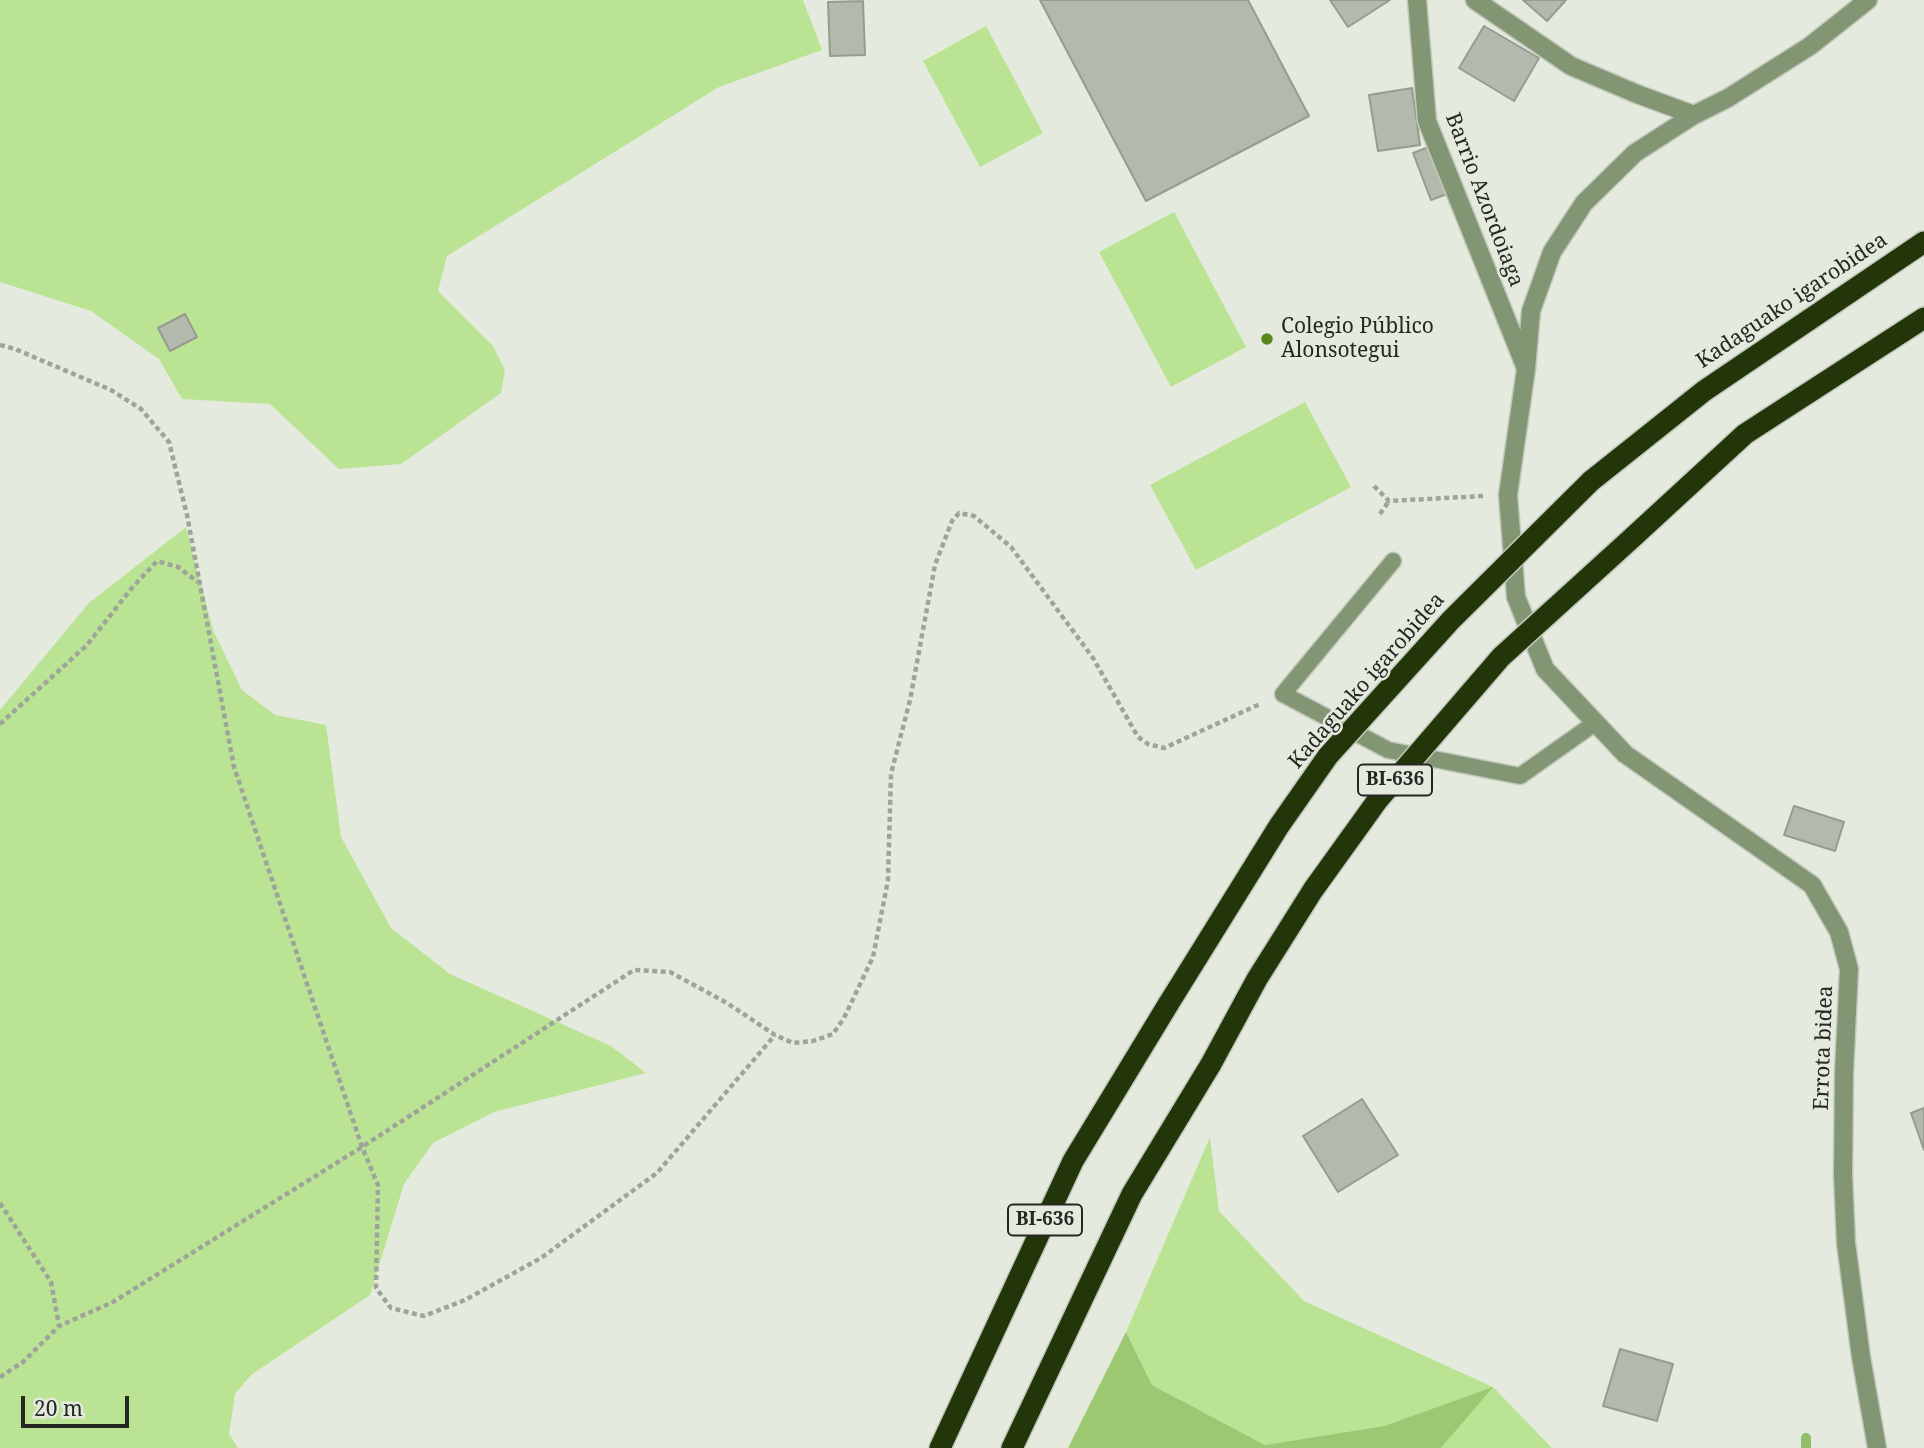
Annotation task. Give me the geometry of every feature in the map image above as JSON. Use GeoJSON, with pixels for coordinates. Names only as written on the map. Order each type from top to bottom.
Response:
{"type":"FeatureCollection","features":[{"type":"Feature","properties":{"kind":"highway","name":"Kadaguako igarobidea"},"geometry":{"type":"LineString","coordinates":[[940,1448],[1073,1161],[1279,826],[1328,756],[1451,620],[1591,481],[1704,391],[1924,242]]}},
{"type":"Feature","properties":{"kind":"highway","name":"BI-636"},"geometry":{"type":"LineString","coordinates":[[1012,1448],[1132,1194],[1211,1064],[1257,979],[1313,890],[1377,801],[1501,657],[1745,434],[1924,317]]}},
{"type":"Feature","properties":{"kind":"street","name":"Barrio Azordoiaga"},"geometry":{"type":"LineString","coordinates":[[1417,0],[1427,121],[1526,369]]}},
{"type":"Feature","properties":{"kind":"street"},"geometry":{"type":"LineString","coordinates":[[1475,0],[1571,66],[1695,115]]}},
{"type":"Feature","properties":{"kind":"street","name":"Barrio Azordoiaga"},"geometry":{"type":"LineString","coordinates":[[1625,754],[1545,669],[1516,597],[1508,495],[1526,369],[1531,311],[1552,252],[1584,203],[1636,153],[1810,46],[1868,0]]}},
{"type":"Feature","properties":{"kind":"street","name":"Errota bidea"},"geometry":{"type":"LineString","coordinates":[[1625,754],[1812,885],[1839,932],[1849,969],[1843,1175],[1846,1243],[1861,1357],[1877,1448]]}},
{"type":"Feature","properties":{"kind":"lane"},"geometry":{"type":"LineString","coordinates":[[1394,561],[1283,694],[1388,750],[1520,776],[1595,723]]}},
{"type":"Feature","properties":{"kind":"path"},"geometry":{"type":"LineString","coordinates":[[0,345],[111,390],[141,409],[169,442],[187,515],[234,767],[362,1147],[378,1185],[376,1289],[390,1308],[424,1316],[466,1300],[541,1258],[657,1173],[775,1035]]}},
{"type":"Feature","properties":{"kind":"path"},"geometry":{"type":"LineString","coordinates":[[1374,486],[1389,501],[1508,495]]}},
{"type":"Feature","properties":{"kind":"path"},"geometry":{"type":"LineString","coordinates":[[1380,514],[1389,501]]}},
{"type":"Feature","properties":{"kind":"path"},"geometry":{"type":"LineString","coordinates":[[0,1377],[23,1362],[59,1326],[113,1301],[362,1147],[634,970],[670,972],[727,1003],[775,1035],[793,1042],[813,1041],[833,1034],[844,1018],[873,957],[888,880],[891,774],[909,700],[935,565],[952,521],[959,513],[974,516],[1011,547],[1093,658],[1138,737],[1148,744],[1164,748],[1283,694]]}},
{"type":"Feature","properties":{"kind":"path"},"geometry":{"type":"LineString","coordinates":[[0,724],[86,645],[157,561],[178,567],[198,582]]}},
{"type":"Feature","properties":{"kind":"path"},"geometry":{"type":"LineString","coordinates":[[0,1203],[51,1282],[59,1326]]}},
{"type":"Feature","properties":{"kind":"green space"},"geometry":{"type":"Polygon","coordinates":[[[0,0],[803,0],[822,50],[719,87],[447,256],[438,291],[493,346],[505,370],[501,393],[401,464],[339,469],[270,404],[182,399],[159,359],[91,311],[0,282],[0,0]]]}},
{"type":"Feature","properties":{"kind":"green space"},"geometry":{"type":"Polygon","coordinates":[[[986,26],[1043,133],[980,167],[923,61],[986,26]]]}},
{"type":"Feature","properties":{"kind":"green space"},"geometry":{"type":"Polygon","coordinates":[[[1174,212],[1246,347],[1171,387],[1099,252],[1174,212]]]}},
{"type":"Feature","properties":{"kind":"green space"},"geometry":{"type":"Polygon","coordinates":[[[1305,402],[1351,487],[1196,570],[1150,485],[1305,402]]]}},
{"type":"Feature","properties":{"kind":"green space"},"geometry":{"type":"Polygon","coordinates":[[[186,527],[213,630],[242,690],[275,715],[326,725],[341,837],[391,928],[450,974],[611,1046],[646,1073],[494,1112],[433,1143],[404,1184],[370,1295],[251,1375],[235,1394],[229,1434],[238,1448],[0,1448],[0,710],[89,603],[186,527]]]}},
{"type":"Feature","properties":{"kind":"green space"},"geometry":{"type":"Polygon","coordinates":[[[1210,1137],[1219,1211],[1304,1301],[1493,1387],[1552,1448],[1441,1448],[1491,1388],[1384,1426],[1265,1445],[1152,1385],[1126,1332],[1210,1137]]]}},
{"type":"Feature","properties":{"kind":"green space"},"geometry":{"type":"Polygon","coordinates":[[[1126,1332],[1152,1385],[1265,1445],[1384,1426],[1493,1387],[1441,1448],[1068,1448],[1126,1332]]]}},
{"type":"Feature","properties":{"kind":"building"},"geometry":{"type":"Polygon","coordinates":[[[1040,0],[1248,0],[1309,116],[1146,201],[1040,0]]]}},
{"type":"Feature","properties":{"kind":"building"},"geometry":{"type":"Polygon","coordinates":[[[1330,0],[1390,0],[1348,27],[1330,0]]]}},
{"type":"Feature","properties":{"kind":"building"},"geometry":{"type":"Polygon","coordinates":[[[1523,0],[1566,0],[1547,21],[1523,0]]]}},
{"type":"Feature","properties":{"kind":"building"},"geometry":{"type":"Polygon","coordinates":[[[863,1],[865,55],[830,56],[828,2],[863,1]]]}},
{"type":"Feature","properties":{"kind":"building"},"geometry":{"type":"Polygon","coordinates":[[[1484,26],[1539,58],[1514,101],[1459,68],[1484,26]]]}},
{"type":"Feature","properties":{"kind":"building"},"geometry":{"type":"Polygon","coordinates":[[[1412,88],[1420,145],[1378,151],[1369,95],[1412,88]]]}},
{"type":"Feature","properties":{"kind":"building"},"geometry":{"type":"Polygon","coordinates":[[[1429,147],[1447,194],[1431,200],[1413,153],[1429,147]]]}},
{"type":"Feature","properties":{"kind":"building"},"geometry":{"type":"Polygon","coordinates":[[[185,314],[197,337],[170,351],[158,328],[185,314]]]}},
{"type":"Feature","properties":{"kind":"building"},"geometry":{"type":"Polygon","coordinates":[[[1794,806],[1844,822],[1835,851],[1784,835],[1794,806]]]}},
{"type":"Feature","properties":{"kind":"building"},"geometry":{"type":"Polygon","coordinates":[[[1362,1099],[1398,1155],[1338,1192],[1303,1136],[1362,1099]]]}},
{"type":"Feature","properties":{"kind":"building"},"geometry":{"type":"Polygon","coordinates":[[[1924,1108],[1924,1150],[1911,1113],[1924,1108]]]}},
{"type":"Feature","properties":{"kind":"building"},"geometry":{"type":"Polygon","coordinates":[[[1620,1349],[1673,1364],[1657,1421],[1603,1406],[1620,1349]]]}},
{"type":"Feature","properties":{"kind":"waterway"},"geometry":{"type":"LineString","coordinates":[[1806,1438],[1806,1448]]}},
{"type":"Feature","properties":{"kind":"place","name":"Colegio Público Alonsotegui"},"geometry":{"type":"Point","coordinates":[1267,339]}}]}
